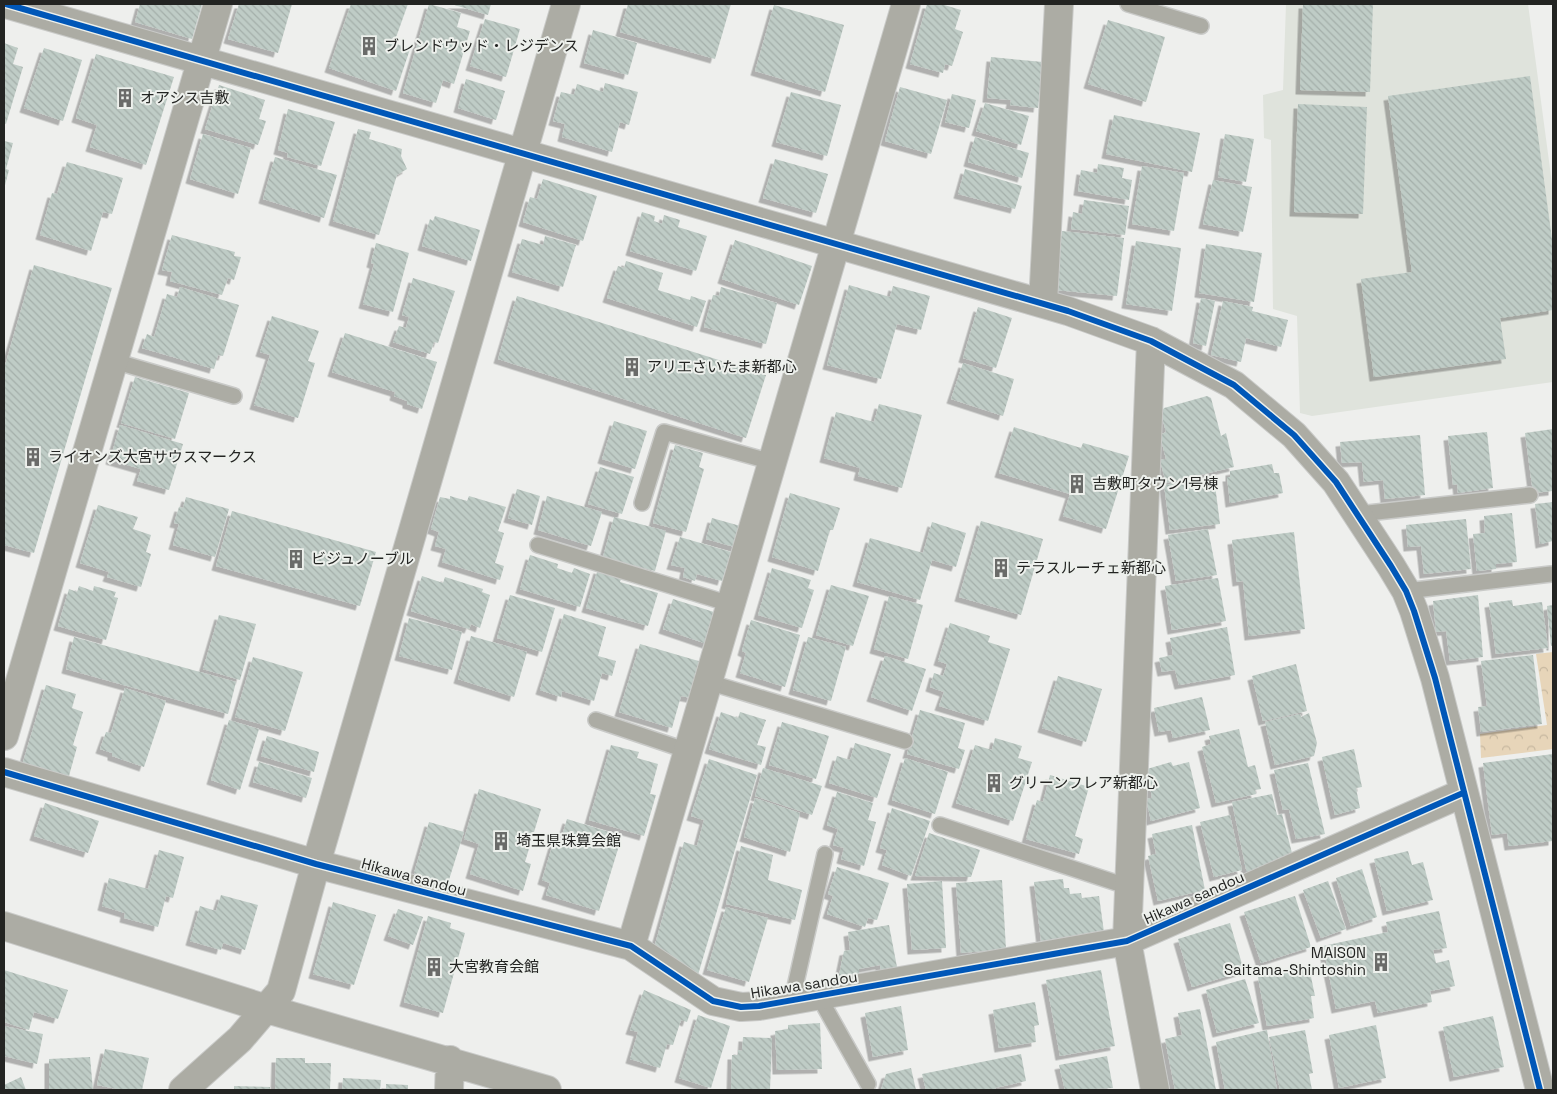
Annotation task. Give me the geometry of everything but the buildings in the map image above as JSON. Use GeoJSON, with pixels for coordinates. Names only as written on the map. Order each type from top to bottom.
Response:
{"type":"FeatureCollection","features":[{"type":"Feature","properties":{"kind":"street"},"geometry":{"type":"LineString","coordinates":[[6,4],[1043,303],[1103,322],[1151,341],[1234,385],[1294,436],[1336,482],[1406,591],[1435,678],[1540,1090]]}},
{"type":"Feature","properties":{"kind":"street"},"geometry":{"type":"LineString","coordinates":[[4,736],[218,4]]}},
{"type":"Feature","properties":{"kind":"street"},"geometry":{"type":"LineString","coordinates":[[188,1089],[240,1039],[281,991],[316,864],[524,154],[566,4]]}},
{"type":"Feature","properties":{"kind":"street"},"geometry":{"type":"LineString","coordinates":[[631,946],[906,4]]}},
{"type":"Feature","properties":{"kind":"street"},"geometry":{"type":"LineString","coordinates":[[1043,303],[1059,4]]}},
{"type":"Feature","properties":{"kind":"street"},"geometry":{"type":"LineString","coordinates":[[1151,341],[1127,942],[1155,1090]]}},
{"type":"Feature","properties":{"kind":"street","name":"Hikawa sandou"},"geometry":{"type":"LineString","coordinates":[[4,772],[316,864],[631,946],[713,1001],[741,1007],[805,998],[1127,942],[1464,793]]}},
{"type":"Feature","properties":{"kind":"street"},"geometry":{"type":"LineString","coordinates":[[4,926],[267,1008],[450,1060],[547,1090]]}},
{"type":"Feature","properties":{"kind":"street"},"geometry":{"type":"LineString","coordinates":[[449,1090],[450,1060]]}},
{"type":"Feature","properties":{"kind":"lane"},"geometry":{"type":"LineString","coordinates":[[1128,4],[1201,26]]}},
{"type":"Feature","properties":{"kind":"lane"},"geometry":{"type":"LineString","coordinates":[[114,361],[234,396]]}},
{"type":"Feature","properties":{"kind":"lane"},"geometry":{"type":"LineString","coordinates":[[642,503],[664,432],[772,462]]}},
{"type":"Feature","properties":{"kind":"lane"},"geometry":{"type":"LineString","coordinates":[[1358,514],[1530,495]]}},
{"type":"Feature","properties":{"kind":"lane"},"geometry":{"type":"LineString","coordinates":[[538,545],[730,604]]}},
{"type":"Feature","properties":{"kind":"lane"},"geometry":{"type":"LineString","coordinates":[[1406,591],[1551,574]]}},
{"type":"Feature","properties":{"kind":"lane"},"geometry":{"type":"LineString","coordinates":[[708,682],[905,741]]}},
{"type":"Feature","properties":{"kind":"lane"},"geometry":{"type":"LineString","coordinates":[[596,720],[688,751]]}},
{"type":"Feature","properties":{"kind":"lane"},"geometry":{"type":"LineString","coordinates":[[940,825],[1129,887]]}},
{"type":"Feature","properties":{"kind":"lane"},"geometry":{"type":"LineString","coordinates":[[825,854],[805,998],[868,1084]]}},
{"type":"Feature","properties":{"kind":"shaded area"},"geometry":{"type":"Polygon","coordinates":[[[1286,4],[1528,4],[1553,191],[1553,382],[1312,416],[1300,413],[1297,316],[1273,309],[1271,140],[1264,138],[1263,95],[1283,90],[1286,4]]]}},
{"type":"Feature","properties":{"kind":"green space"},"geometry":{"type":"Polygon","coordinates":[[[1553,652],[1553,749],[1481,758],[1480,734],[1547,725],[1536,654],[1553,652]]]}},
{"type":"Feature","properties":{"kind":"cycle path"},"geometry":{"type":"LineString","coordinates":[[6,4],[1068,311],[1151,341],[1234,385],[1294,435],[1336,482],[1406,591],[1435,678],[1540,1090]]}},
{"type":"Feature","properties":{"kind":"cycle path"},"geometry":{"type":"LineString","coordinates":[[4,772],[316,864],[631,946],[713,1001],[741,1007],[759,1006],[1127,941],[1463,793]]}},
{"type":"Feature","properties":{"kind":"place","name":"ブレンドウッド・レジデンス"},"geometry":{"type":"Point","coordinates":[369,46]}},
{"type":"Feature","properties":{"kind":"place","name":"オアシス吉敷"},"geometry":{"type":"Point","coordinates":[125,98]}},
{"type":"Feature","properties":{"kind":"place","name":"アリエさいたま新都心"},"geometry":{"type":"Point","coordinates":[632,367]}},
{"type":"Feature","properties":{"kind":"place","name":"ライオンズ大宮サウスマークス"},"geometry":{"type":"Point","coordinates":[33,457]}},
{"type":"Feature","properties":{"kind":"place","name":"吉敷町タウン1号棟"},"geometry":{"type":"Point","coordinates":[1077,484]}},
{"type":"Feature","properties":{"kind":"place","name":"ビジュノーブル"},"geometry":{"type":"Point","coordinates":[296,559]}},
{"type":"Feature","properties":{"kind":"place","name":"テラスルーチェ新都心"},"geometry":{"type":"Point","coordinates":[1001,568]}},
{"type":"Feature","properties":{"kind":"place","name":"グリーンフレア新都心"},"geometry":{"type":"Point","coordinates":[994,783]}},
{"type":"Feature","properties":{"kind":"place","name":"埼玉県珠算会館"},"geometry":{"type":"Point","coordinates":[501,841]}},
{"type":"Feature","properties":{"kind":"place","name":"MAISON Saitama-Shintoshin"},"geometry":{"type":"Point","coordinates":[1381,962]}},
{"type":"Feature","properties":{"kind":"place","name":"大宮教育会館"},"geometry":{"type":"Point","coordinates":[434,967]}}]}
